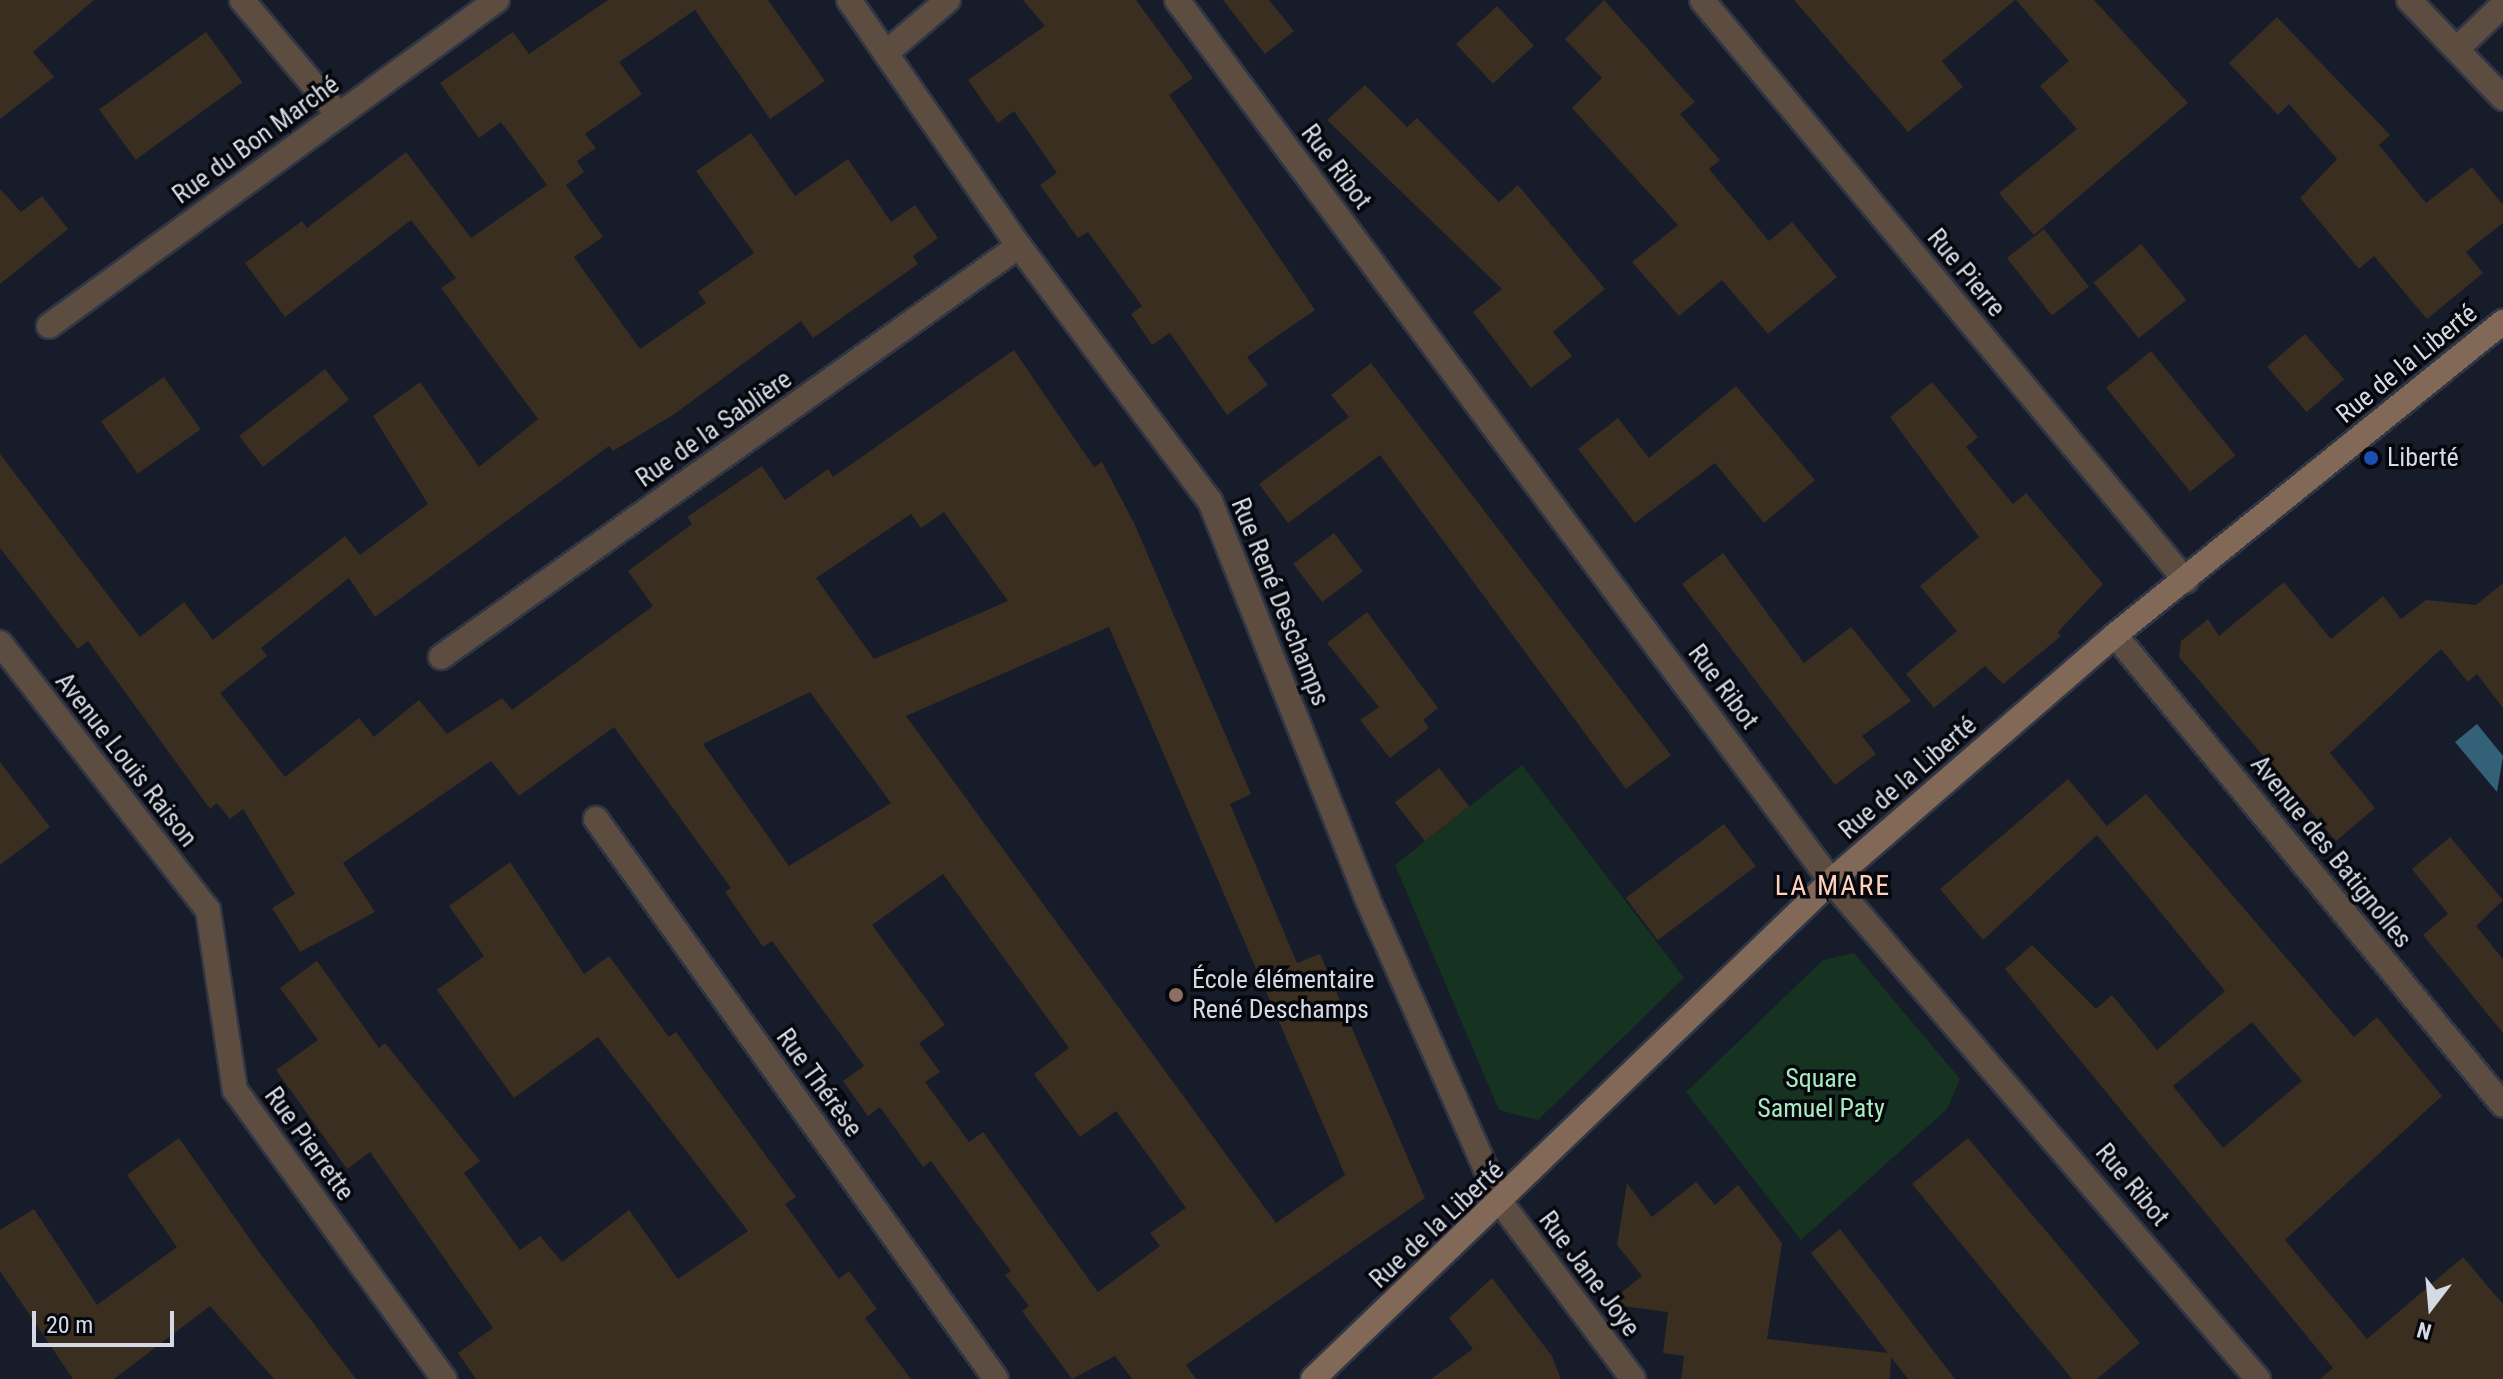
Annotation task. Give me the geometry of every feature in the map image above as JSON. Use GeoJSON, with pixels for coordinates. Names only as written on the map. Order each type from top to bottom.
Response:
{"type":"FeatureCollection","features":[{"type":"Feature","properties":{"kind":"street"},"geometry":{"type":"LineString","coordinates":[[242,0],[338,114]]}},
{"type":"Feature","properties":{"kind":"street","name":"Rue du Bon Marché"},"geometry":{"type":"LineString","coordinates":[[49,326],[497,0]]}},
{"type":"Feature","properties":{"kind":"street","name":"Rue René Deschamps"},"geometry":{"type":"LineString","coordinates":[[849,0],[1019,246],[1210,501],[1366,896],[1501,1203]]}},
{"type":"Feature","properties":{"kind":"street"},"geometry":{"type":"LineString","coordinates":[[887,52],[948,0]]}},
{"type":"Feature","properties":{"kind":"street","name":"Rue Ribot"},"geometry":{"type":"LineString","coordinates":[[1177,0],[1831,881],[2258,1379]]}},
{"type":"Feature","properties":{"kind":"street","name":"Rue Pierre"},"geometry":{"type":"LineString","coordinates":[[1702,0],[2186,581]]}},
{"type":"Feature","properties":{"kind":"street"},"geometry":{"type":"LineString","coordinates":[[2409,0],[2503,98]]}},
{"type":"Feature","properties":{"kind":"street"},"geometry":{"type":"LineString","coordinates":[[2458,48],[2503,5]]}},
{"type":"Feature","properties":{"kind":"street","name":"Rue de la Sablière"},"geometry":{"type":"LineString","coordinates":[[441,657],[1019,246]]}},
{"type":"Feature","properties":{"kind":"street","name":"Rue de la Liberté"},"geometry":{"type":"LineString","coordinates":[[1313,1379],[1501,1203],[1831,881],[2115,635],[2186,581],[2503,322]]}},
{"type":"Feature","properties":{"kind":"street","name":"Avenue des Batignolles"},"geometry":{"type":"LineString","coordinates":[[2115,635],[2503,1105]]}},
{"type":"Feature","properties":{"kind":"street","name":"Avenue Louis Raison"},"geometry":{"type":"LineString","coordinates":[[0,643],[208,910]]}},
{"type":"Feature","properties":{"kind":"street","name":"Rue Thérèse"},"geometry":{"type":"LineString","coordinates":[[596,819],[996,1379]]}},
{"type":"Feature","properties":{"kind":"street","name":"Rue Pierrette"},"geometry":{"type":"LineString","coordinates":[[208,910],[235,1090],[444,1379]]}},
{"type":"Feature","properties":{"kind":"street","name":"Rue Jane Joye"},"geometry":{"type":"LineString","coordinates":[[1501,1203],[1633,1379]]}},
{"type":"Feature","properties":{"kind":"green space"},"geometry":{"type":"Polygon","coordinates":[[[1522,765],[1684,978],[1538,1120],[1499,1110],[1395,865],[1522,765]]]}},
{"type":"Feature","properties":{"kind":"green space","name":"Square Samuel Paty"},"geometry":{"type":"Polygon","coordinates":[[[1854,953],[1960,1079],[1947,1109],[1801,1240],[1686,1092],[1823,960],[1854,953]]]}},
{"type":"Feature","properties":{"kind":"water"},"geometry":{"type":"Polygon","coordinates":[[[2477,724],[2503,756],[2497,792],[2455,742],[2477,724]]]}},
{"type":"Feature","properties":{"kind":"building"},"geometry":{"type":"Polygon","coordinates":[[[0,0],[94,0],[33,52],[54,77],[0,119],[0,0]]]}},
{"type":"Feature","properties":{"kind":"building"},"geometry":{"type":"Polygon","coordinates":[[[608,0],[768,0],[825,81],[770,119],[695,10],[619,62],[642,94],[585,134],[596,148],[577,161],[584,172],[566,185],[603,237],[574,257],[640,349],[706,303],[698,292],[754,253],[696,171],[751,133],[795,196],[848,159],[891,222],[915,205],[938,238],[913,256],[918,264],[813,338],[801,321],[673,415],[613,451],[609,446],[375,617],[349,578],[261,648],[267,656],[220,693],[285,777],[359,718],[374,737],[419,700],[447,734],[502,698],[512,710],[653,606],[628,571],[692,524],[687,517],[762,466],[785,500],[828,469],[833,477],[1014,350],[1094,467],[1102,462],[1134,523],[1251,794],[1230,804],[1297,963],[1320,954],[1425,1198],[1186,1365],[1196,1379],[1132,1379],[1115,1356],[1072,1379],[1022,1311],[1029,1306],[1005,1275],[1011,1271],[931,1161],[923,1167],[880,1107],[868,1116],[843,1081],[864,1066],[772,941],[763,947],[725,892],[731,888],[614,727],[519,796],[491,761],[343,863],[375,912],[300,952],[272,908],[295,894],[243,809],[230,819],[217,803],[210,809],[88,641],[78,649],[0,548],[0,454],[140,637],[184,602],[213,640],[345,536],[360,555],[428,504],[373,416],[420,382],[479,467],[538,419],[441,288],[456,278],[411,220],[285,317],[245,263],[302,221],[307,228],[406,152],[471,238],[547,185],[501,122],[479,138],[440,83],[513,32],[529,54],[608,0]],[[944,512],[921,528],[911,514],[816,578],[874,659],[1008,601],[944,512]],[[1109,627],[906,716],[1276,1223],[1345,1175],[1109,627]],[[810,692],[703,744],[789,866],[891,803],[810,692]],[[943,874],[872,925],[945,1025],[919,1043],[940,1072],[925,1082],[969,1142],[983,1132],[1098,1292],[1160,1246],[1150,1233],[1186,1208],[1116,1111],[1080,1137],[1034,1074],[1069,1048],[943,874]]]}},
{"type":"Feature","properties":{"kind":"building"},"geometry":{"type":"Polygon","coordinates":[[[1023,0],[1136,0],[1193,78],[1169,95],[1315,310],[1247,357],[1268,385],[1227,415],[1170,333],[1152,345],[1131,314],[1142,306],[1088,232],[1078,238],[1040,185],[1057,173],[1014,111],[998,123],[968,80],[1045,26],[1023,0]]]}},
{"type":"Feature","properties":{"kind":"building"},"geometry":{"type":"Polygon","coordinates":[[[1223,0],[1269,0],[1294,31],[1265,54],[1223,0]]]}},
{"type":"Feature","properties":{"kind":"building"},"geometry":{"type":"Polygon","coordinates":[[[1604,0],[1695,102],[1680,114],[1720,160],[1709,169],[1769,241],[1792,222],[1837,277],[1768,334],[1722,280],[1679,316],[1632,262],[1678,225],[1572,108],[1602,78],[1565,39],[1604,0]]]}},
{"type":"Feature","properties":{"kind":"building"},"geometry":{"type":"Polygon","coordinates":[[[1794,0],[2015,0],[1942,61],[1963,87],[1908,132],[1794,0]]]}},
{"type":"Feature","properties":{"kind":"building"},"geometry":{"type":"Polygon","coordinates":[[[2016,0],[2094,0],[2188,103],[2034,235],[1999,193],[2077,129],[2040,86],[2069,61],[2016,0]]]}},
{"type":"Feature","properties":{"kind":"building"},"geometry":{"type":"Polygon","coordinates":[[[1497,6],[1534,45],[1493,84],[1456,44],[1497,6]]]}},
{"type":"Feature","properties":{"kind":"building"},"geometry":{"type":"Polygon","coordinates":[[[2277,17],[2390,135],[2379,145],[2426,203],[2472,167],[2503,205],[2503,223],[2466,252],[2483,273],[2427,319],[2374,256],[2359,269],[2300,198],[2337,159],[2289,104],[2278,115],[2229,63],[2277,17]]]}},
{"type":"Feature","properties":{"kind":"building"},"geometry":{"type":"Polygon","coordinates":[[[206,32],[242,82],[136,160],[99,110],[206,32]]]}},
{"type":"Feature","properties":{"kind":"building"},"geometry":{"type":"Polygon","coordinates":[[[1365,85],[1407,127],[1417,118],[1499,202],[1518,185],[1605,289],[1553,332],[1572,356],[1531,388],[1473,312],[1502,289],[1327,120],[1365,85]]]}},
{"type":"Feature","properties":{"kind":"building"},"geometry":{"type":"Polygon","coordinates":[[[0,189],[21,212],[42,196],[68,229],[0,284],[0,189]]]}},
{"type":"Feature","properties":{"kind":"building"},"geometry":{"type":"Polygon","coordinates":[[[2044,229],[2089,287],[2052,315],[2007,258],[2044,229]]]}},
{"type":"Feature","properties":{"kind":"building"},"geometry":{"type":"Polygon","coordinates":[[[2141,244],[2186,300],[2139,338],[2094,282],[2141,244]]]}},
{"type":"Feature","properties":{"kind":"building"},"geometry":{"type":"Polygon","coordinates":[[[2305,334],[2344,379],[2307,412],[2267,367],[2305,334]]]}},
{"type":"Feature","properties":{"kind":"building"},"geometry":{"type":"Polygon","coordinates":[[[2151,351],[2235,455],[2190,492],[2106,388],[2151,351]]]}},
{"type":"Feature","properties":{"kind":"building"},"geometry":{"type":"Polygon","coordinates":[[[1371,363],[1671,755],[1626,789],[1380,455],[1288,523],[1259,484],[1349,417],[1331,395],[1371,363]]]}},
{"type":"Feature","properties":{"kind":"building"},"geometry":{"type":"Polygon","coordinates":[[[325,369],[349,400],[263,467],[239,436],[325,369]]]}},
{"type":"Feature","properties":{"kind":"building"},"geometry":{"type":"Polygon","coordinates":[[[164,377],[201,429],[138,474],[101,421],[164,377]]]}},
{"type":"Feature","properties":{"kind":"building"},"geometry":{"type":"Polygon","coordinates":[[[1932,382],[1978,437],[1966,447],[2013,504],[2026,493],[2103,584],[2058,632],[2061,636],[2003,684],[1985,666],[1934,708],[1906,674],[1957,631],[1920,586],[1979,537],[1890,417],[1932,382]]]}},
{"type":"Feature","properties":{"kind":"building"},"geometry":{"type":"Polygon","coordinates":[[[1736,386],[1815,480],[1764,523],[1715,463],[1635,523],[1578,449],[1618,418],[1649,458],[1736,386]]]}},
{"type":"Feature","properties":{"kind":"building"},"geometry":{"type":"Polygon","coordinates":[[[1334,533],[1363,571],[1322,602],[1293,564],[1334,533]]]}},
{"type":"Feature","properties":{"kind":"building"},"geometry":{"type":"Polygon","coordinates":[[[1723,553],[1804,663],[1851,627],[1911,701],[1862,736],[1876,754],[1835,785],[1682,584],[1723,553]]]}},
{"type":"Feature","properties":{"kind":"building"},"geometry":{"type":"Polygon","coordinates":[[[2284,582],[2331,639],[2383,596],[2401,619],[2426,600],[2476,605],[2503,583],[2503,708],[2477,674],[2468,682],[2441,649],[2330,753],[2375,808],[2336,841],[2179,657],[2181,641],[2208,619],[2219,636],[2284,582]]]}},
{"type":"Feature","properties":{"kind":"building"},"geometry":{"type":"Polygon","coordinates":[[[1367,612],[1438,708],[1423,720],[1429,728],[1390,758],[1360,720],[1379,707],[1327,643],[1367,612]]]}},
{"type":"Feature","properties":{"kind":"building"},"geometry":{"type":"Polygon","coordinates":[[[0,762],[50,827],[0,865],[0,762]]]}},
{"type":"Feature","properties":{"kind":"building"},"geometry":{"type":"Polygon","coordinates":[[[1439,768],[1469,807],[1425,841],[1395,802],[1439,768]]]}},
{"type":"Feature","properties":{"kind":"building"},"geometry":{"type":"Polygon","coordinates":[[[2068,779],[2107,826],[2146,794],[2354,1037],[2377,1017],[2442,1096],[2285,1240],[2367,1339],[2463,1257],[2503,1304],[2503,1379],[2320,1379],[2333,1368],[2005,969],[2032,945],[2096,1009],[2112,995],[2157,1050],[2225,991],[2097,835],[1983,940],[1940,889],[2068,779]],[[2252,1022],[2173,1086],[2223,1148],[2302,1081],[2252,1022]]]}},
{"type":"Feature","properties":{"kind":"building"},"geometry":{"type":"Polygon","coordinates":[[[1724,824],[1756,866],[1658,940],[1626,898],[1724,824]]]}},
{"type":"Feature","properties":{"kind":"building"},"geometry":{"type":"Polygon","coordinates":[[[2450,837],[2503,900],[2476,926],[2503,959],[2503,1033],[2423,935],[2448,914],[2412,869],[2450,837]]]}},
{"type":"Feature","properties":{"kind":"building"},"geometry":{"type":"Polygon","coordinates":[[[510,862],[584,974],[609,956],[669,1037],[676,1032],[796,1197],[785,1204],[839,1279],[849,1271],[877,1309],[865,1318],[911,1379],[476,1379],[458,1353],[493,1328],[370,1152],[347,1169],[276,1070],[318,1040],[280,988],[317,961],[379,1048],[385,1043],[480,1161],[464,1173],[520,1250],[540,1236],[562,1262],[629,1210],[678,1279],[748,1231],[598,1037],[514,1098],[437,990],[484,956],[449,906],[510,862]]]}},
{"type":"Feature","properties":{"kind":"building"},"geometry":{"type":"Polygon","coordinates":[[[179,1138],[259,1252],[356,1379],[274,1379],[210,1306],[114,1379],[73,1379],[0,1271],[0,1230],[34,1209],[97,1305],[177,1247],[127,1175],[179,1138]]]}},
{"type":"Feature","properties":{"kind":"building"},"geometry":{"type":"Polygon","coordinates":[[[1968,1138],[2140,1343],[2097,1379],[2072,1379],[1912,1184],[1968,1138]]]}},
{"type":"Feature","properties":{"kind":"building"},"geometry":{"type":"Polygon","coordinates":[[[1696,1182],[1715,1205],[1738,1185],[1782,1243],[1767,1339],[1888,1353],[1811,1253],[1840,1229],[1955,1379],[1908,1379],[1891,1357],[1890,1379],[1681,1379],[1684,1356],[1663,1353],[1668,1312],[1607,1304],[1642,1276],[1617,1245],[1627,1183],[1652,1217],[1696,1182]]]}},
{"type":"Feature","properties":{"kind":"building"},"geometry":{"type":"Polygon","coordinates":[[[1492,1278],[1552,1356],[1561,1379],[1431,1379],[1473,1349],[1449,1318],[1492,1278]]]}},
{"type":"Feature","properties":{"kind":"place","name":"Liberté"},"geometry":{"type":"Point","coordinates":[2371,458]}},
{"type":"Feature","properties":{"kind":"place","name":"École élémentaire René Deschamps"},"geometry":{"type":"Point","coordinates":[1176,995]}},
{"type":"Feature","properties":{"kind":"district","name":"LA MARE"},"geometry":{"type":"Point","coordinates":[1833,886]}}]}
